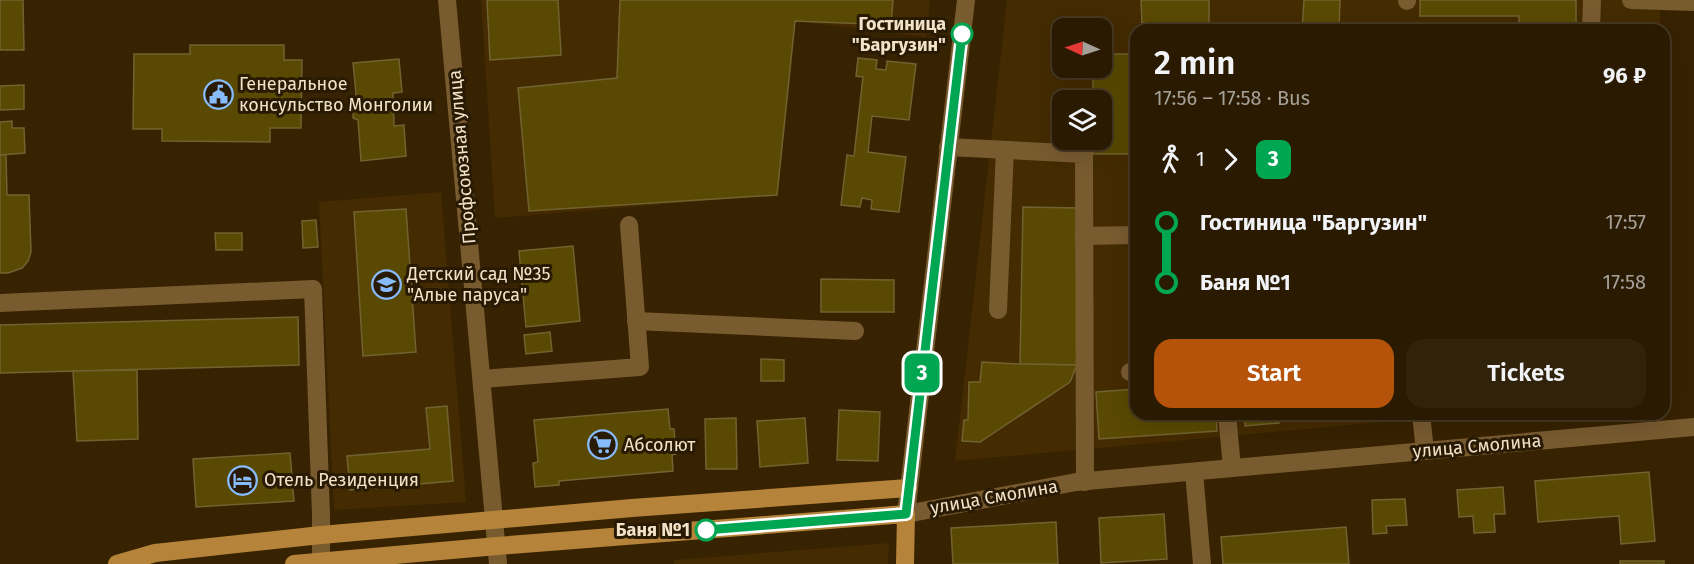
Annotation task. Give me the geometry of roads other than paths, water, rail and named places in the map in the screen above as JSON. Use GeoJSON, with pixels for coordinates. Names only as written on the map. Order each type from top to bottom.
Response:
{"type":"FeatureCollection","features":[{"type":"Feature","properties":{"kind":"main road"},"geometry":{"type":"LineString","coordinates":[[117,564],[155,553],[321,535],[909,488]]}},
{"type":"Feature","properties":{"kind":"main road"},"geometry":{"type":"LineString","coordinates":[[905,564],[906,514]]}},
{"type":"Feature","properties":{"kind":"main road","name":"улица Смолина"},"geometry":{"type":"LineString","coordinates":[[294,564],[906,514]]}},
{"type":"Feature","properties":{"kind":"street","name":"Профсоюзная улица"},"geometry":{"type":"LineString","coordinates":[[447,0],[498,564]]}},
{"type":"Feature","properties":{"kind":"street"},"geometry":{"type":"LineString","coordinates":[[906,514],[966,0]]}},
{"type":"Feature","properties":{"kind":"street"},"geometry":{"type":"LineString","coordinates":[[1591,24],[1592,0]]}},
{"type":"Feature","properties":{"kind":"street"},"geometry":{"type":"LineString","coordinates":[[1631,0],[1694,2]]}},
{"type":"Feature","properties":{"kind":"street"},"geometry":{"type":"LineString","coordinates":[[948,147],[1083,154],[1085,482]]}},
{"type":"Feature","properties":{"kind":"street"},"geometry":{"type":"LineString","coordinates":[[998,310],[1005,150]]}},
{"type":"Feature","properties":{"kind":"street"},"geometry":{"type":"LineString","coordinates":[[482,379],[640,367],[629,225]]}},
{"type":"Feature","properties":{"kind":"street"},"geometry":{"type":"LineString","coordinates":[[1084,236],[1130,235]]}},
{"type":"Feature","properties":{"kind":"street"},"geometry":{"type":"LineString","coordinates":[[0,303],[313,289],[321,561]]}},
{"type":"Feature","properties":{"kind":"street"},"geometry":{"type":"LineString","coordinates":[[636,321],[855,331]]}},
{"type":"Feature","properties":{"kind":"street"},"geometry":{"type":"LineString","coordinates":[[1228,420],[1232,468]]}},
{"type":"Feature","properties":{"kind":"street"},"geometry":{"type":"LineString","coordinates":[[1422,420],[1425,451]]}},
{"type":"Feature","properties":{"kind":"street","name":"улица Смолина"},"geometry":{"type":"LineString","coordinates":[[906,514],[1085,482],[1694,427]]}},
{"type":"Feature","properties":{"kind":"street"},"geometry":{"type":"LineString","coordinates":[[1194,472],[1202,564]]}},
{"type":"Feature","properties":{"kind":"place","name":"Гостиница \"Баргузин\""},"geometry":{"type":"Point","coordinates":[962,34]}},
{"type":"Feature","properties":{"kind":"place","name":"Генеральное консульство Монголии"},"geometry":{"type":"Point","coordinates":[218,94]}},
{"type":"Feature","properties":{"kind":"place","name":"Детский сад №35 \"Алые паруса\""},"geometry":{"type":"Point","coordinates":[386,284]}},
{"type":"Feature","properties":{"kind":"place","name":"Абсолют"},"geometry":{"type":"Point","coordinates":[603,445]}},
{"type":"Feature","properties":{"kind":"place","name":"Отель Резиденция"},"geometry":{"type":"Point","coordinates":[243,480]}},
{"type":"Feature","properties":{"kind":"place","name":"Баня №1"},"geometry":{"type":"Point","coordinates":[706,530]}}]}
